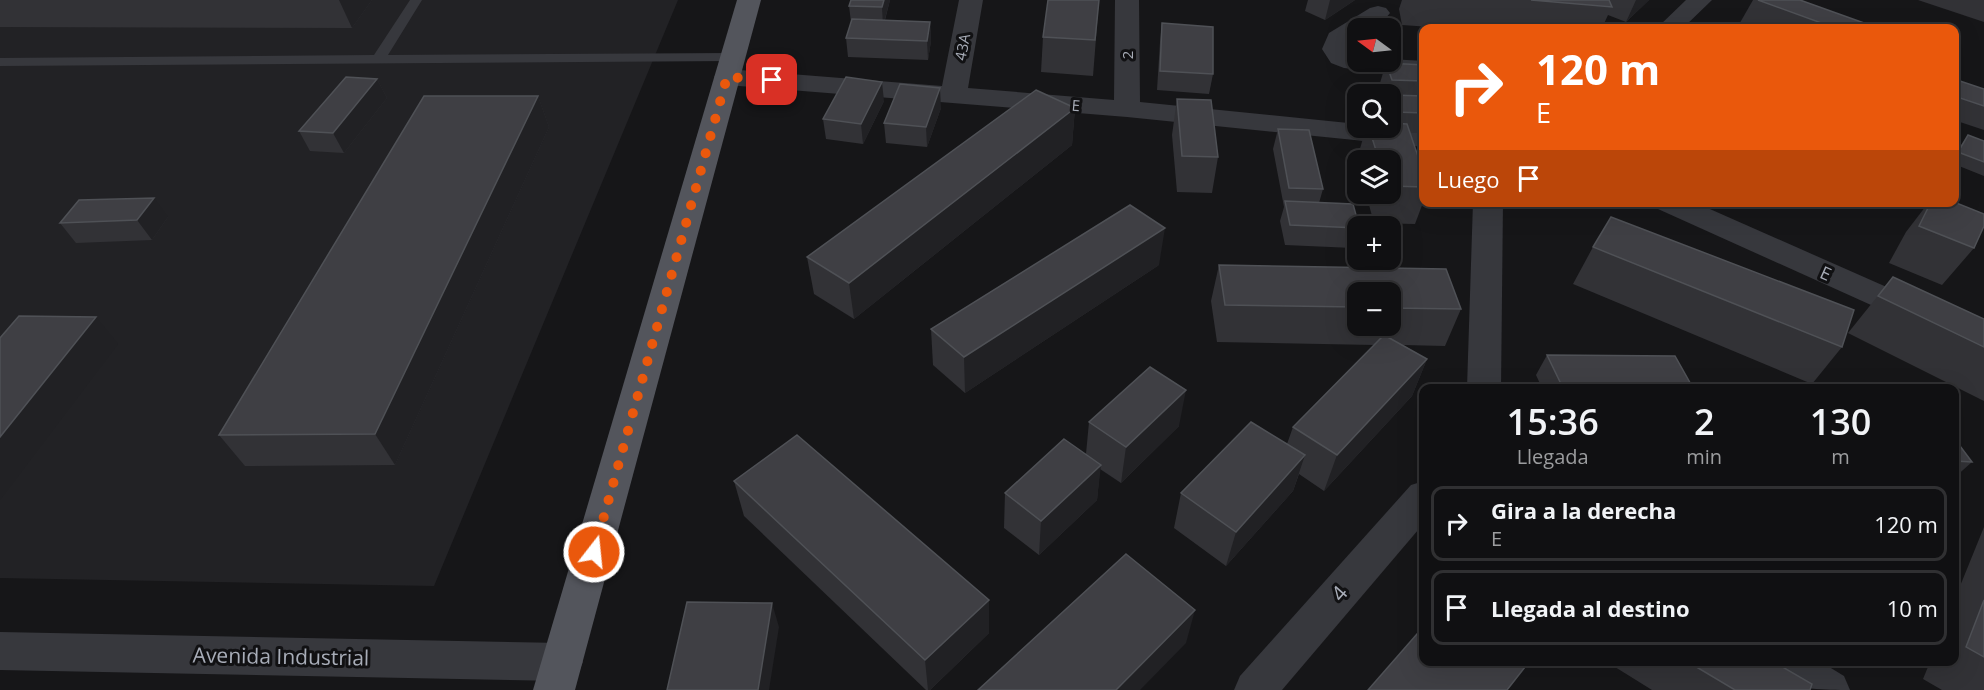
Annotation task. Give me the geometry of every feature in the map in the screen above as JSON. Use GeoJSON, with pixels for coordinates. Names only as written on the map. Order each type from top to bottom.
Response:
{"type":"FeatureCollection","features":[{"type":"Feature","properties":{"kind":"main road"},"geometry":{"type":"LineString","coordinates":[[558,676],[749,0]]}},
{"type":"Feature","properties":{"kind":"street","name":"43A"},"geometry":{"type":"LineString","coordinates":[[954,94],[971,0]]}},
{"type":"Feature","properties":{"kind":"street","name":"2"},"geometry":{"type":"LineString","coordinates":[[1126,0],[1127,109]]}},
{"type":"Feature","properties":{"kind":"street"},"geometry":{"type":"LineString","coordinates":[[1673,24],[1700,0]]}},
{"type":"Feature","properties":{"kind":"street"},"geometry":{"type":"LineString","coordinates":[[1378,13],[1338,38],[1334,49],[1340,58],[1353,63],[1419,69]]}},
{"type":"Feature","properties":{"kind":"street","name":"E"},"geometry":{"type":"LineString","coordinates":[[730,67],[954,94],[1419,138]]}},
{"type":"Feature","properties":{"kind":"street"},"geometry":{"type":"LineString","coordinates":[[1484,384],[1488,207]]}},
{"type":"Feature","properties":{"kind":"street","name":"E"},"geometry":{"type":"LineString","coordinates":[[1679,207],[1984,344]]}},
{"type":"Feature","properties":{"kind":"street","name":"4"},"geometry":{"type":"LineString","coordinates":[[1255,690],[1419,502]]}},
{"type":"Feature","properties":{"kind":"street","name":"Avenida Industrial"},"geometry":{"type":"LineString","coordinates":[[0,651],[558,676]]}},
{"type":"Feature","properties":{"kind":"street"},"geometry":{"type":"LineString","coordinates":[[1790,666],[1829,690]]}},
{"type":"Feature","properties":{"kind":"lane"},"geometry":{"type":"LineString","coordinates":[[378,60],[416,0]]}},
{"type":"Feature","properties":{"kind":"lane"},"geometry":{"type":"LineString","coordinates":[[0,62],[378,60],[730,67]]}},
{"type":"Feature","properties":{"kind":"shaded area"},"geometry":{"type":"Polygon","coordinates":[[[0,0],[678,0],[434,586],[0,578],[0,0]]]}},
{"type":"Feature","properties":{"kind":"building"},"geometry":{"type":"Polygon","coordinates":[[[851,0],[884,0],[882,7],[849,6],[851,0]]]}},
{"type":"Feature","properties":{"kind":"building"},"geometry":{"type":"Polygon","coordinates":[[[1048,0],[1099,0],[1095,40],[1043,37],[1048,0]]]}},
{"type":"Feature","properties":{"kind":"building"},"geometry":{"type":"Polygon","coordinates":[[[1531,0],[1609,0],[1612,7],[1531,0]]]}},
{"type":"Feature","properties":{"kind":"building"},"geometry":{"type":"Polygon","coordinates":[[[1758,0],[1800,0],[1867,24],[1824,24],[1758,0]]]}},
{"type":"Feature","properties":{"kind":"building"},"geometry":{"type":"Polygon","coordinates":[[[852,19],[930,22],[927,41],[846,38],[852,19]]]}},
{"type":"Feature","properties":{"kind":"building"},"geometry":{"type":"Polygon","coordinates":[[[1162,23],[1213,27],[1213,74],[1160,71],[1162,23]]]}},
{"type":"Feature","properties":{"kind":"building"},"geometry":{"type":"Polygon","coordinates":[[[1401,64],[1419,65],[1419,81],[1392,80],[1389,72],[1401,72],[1401,64]]]}},
{"type":"Feature","properties":{"kind":"building"},"geometry":{"type":"Polygon","coordinates":[[[346,77],[377,79],[333,133],[299,131],[346,77]]]}},
{"type":"Feature","properties":{"kind":"building"},"geometry":{"type":"Polygon","coordinates":[[[846,77],[882,82],[861,124],[823,119],[846,77]]]}},
{"type":"Feature","properties":{"kind":"building"},"geometry":{"type":"Polygon","coordinates":[[[1959,81],[1984,89],[1984,106],[1959,98],[1959,81]]]}},
{"type":"Feature","properties":{"kind":"building"},"geometry":{"type":"Polygon","coordinates":[[[900,84],[940,88],[926,127],[884,123],[900,84]]]}},
{"type":"Feature","properties":{"kind":"building"},"geometry":{"type":"Polygon","coordinates":[[[1036,90],[1075,108],[849,283],[807,257],[1036,90]]]}},
{"type":"Feature","properties":{"kind":"building"},"geometry":{"type":"Polygon","coordinates":[[[1401,95],[1419,96],[1419,113],[1401,112],[1401,95]]]}},
{"type":"Feature","properties":{"kind":"building"},"geometry":{"type":"Polygon","coordinates":[[[424,96],[538,96],[375,434],[219,435],[424,96]]]}},
{"type":"Feature","properties":{"kind":"building"},"geometry":{"type":"Polygon","coordinates":[[[1177,99],[1211,100],[1218,157],[1182,156],[1177,99]]]}},
{"type":"Feature","properties":{"kind":"building"},"geometry":{"type":"Polygon","coordinates":[[[1401,124],[1407,124],[1419,159],[1419,187],[1401,186],[1401,150],[1376,150],[1372,138],[1401,138],[1401,124]]]}},
{"type":"Feature","properties":{"kind":"building"},"geometry":{"type":"Polygon","coordinates":[[[1278,129],[1309,130],[1323,189],[1289,188],[1278,129]]]}},
{"type":"Feature","properties":{"kind":"building"},"geometry":{"type":"Polygon","coordinates":[[[1968,135],[1984,141],[1984,162],[1959,152],[1968,135]]]}},
{"type":"Feature","properties":{"kind":"building"},"geometry":{"type":"Polygon","coordinates":[[[154,198],[137,220],[60,223],[79,200],[154,198]]]}},
{"type":"Feature","properties":{"kind":"building"},"geometry":{"type":"Polygon","coordinates":[[[1285,201],[1353,204],[1356,216],[1347,216],[1347,228],[1290,225],[1285,201]]]}},
{"type":"Feature","properties":{"kind":"building"},"geometry":{"type":"Polygon","coordinates":[[[1959,204],[1984,214],[1984,226],[1974,248],[1919,226],[1928,207],[1959,207],[1959,204]]]}},
{"type":"Feature","properties":{"kind":"building"},"geometry":{"type":"Polygon","coordinates":[[[1130,205],[1165,228],[964,357],[931,329],[1130,205]]]}},
{"type":"Feature","properties":{"kind":"building"},"geometry":{"type":"Polygon","coordinates":[[[1611,217],[1854,310],[1842,347],[1593,247],[1611,217]]]}},
{"type":"Feature","properties":{"kind":"building"},"geometry":{"type":"Polygon","coordinates":[[[1219,265],[1347,267],[1347,270],[1446,269],[1461,309],[1401,308],[1401,282],[1347,282],[1347,307],[1225,305],[1219,265]]]}},
{"type":"Feature","properties":{"kind":"building"},"geometry":{"type":"Polygon","coordinates":[[[1893,277],[1984,319],[1984,347],[1878,296],[1893,277]]]}},
{"type":"Feature","properties":{"kind":"building"},"geometry":{"type":"Polygon","coordinates":[[[19,316],[96,317],[0,437],[0,338],[19,316]]]}},
{"type":"Feature","properties":{"kind":"building"},"geometry":{"type":"Polygon","coordinates":[[[1383,336],[1427,359],[1337,455],[1293,427],[1383,336]]]}},
{"type":"Feature","properties":{"kind":"building"},"geometry":{"type":"Polygon","coordinates":[[[1547,355],[1675,356],[1691,384],[1561,384],[1547,355]]]}},
{"type":"Feature","properties":{"kind":"building"},"geometry":{"type":"Polygon","coordinates":[[[1150,367],[1186,390],[1126,447],[1089,422],[1150,367]]]}},
{"type":"Feature","properties":{"kind":"building"},"geometry":{"type":"Polygon","coordinates":[[[1251,422],[1305,455],[1236,532],[1181,493],[1251,422]]]}},
{"type":"Feature","properties":{"kind":"building"},"geometry":{"type":"Polygon","coordinates":[[[797,435],[989,600],[925,660],[734,481],[797,435]]]}},
{"type":"Feature","properties":{"kind":"building"},"geometry":{"type":"Polygon","coordinates":[[[1064,439],[1101,465],[1041,521],[1005,493],[1064,439]]]}},
{"type":"Feature","properties":{"kind":"building"},"geometry":{"type":"Polygon","coordinates":[[[1959,445],[1972,462],[1959,461],[1959,445]]]}},
{"type":"Feature","properties":{"kind":"building"},"geometry":{"type":"Polygon","coordinates":[[[1126,554],[1195,610],[1116,690],[978,690],[1126,554]]]}},
{"type":"Feature","properties":{"kind":"building"},"geometry":{"type":"Polygon","coordinates":[[[1984,600],[1984,657],[1966,647],[1984,600]]]}},
{"type":"Feature","properties":{"kind":"building"},"geometry":{"type":"Polygon","coordinates":[[[687,602],[772,603],[758,690],[667,690],[687,602]]]}},
{"type":"Feature","properties":{"kind":"building"},"geometry":{"type":"Polygon","coordinates":[[[1419,632],[1419,666],[1526,666],[1507,690],[1368,690],[1419,632]]]}},
{"type":"Feature","properties":{"kind":"building"},"geometry":{"type":"Polygon","coordinates":[[[1695,666],[1781,666],[1812,684],[1810,690],[1735,690],[1695,666]]]}},
{"type":"Feature","properties":{"kind":"route"},"geometry":{"type":"LineString","coordinates":[[594,552],[727,77],[772,80]]}}]}
